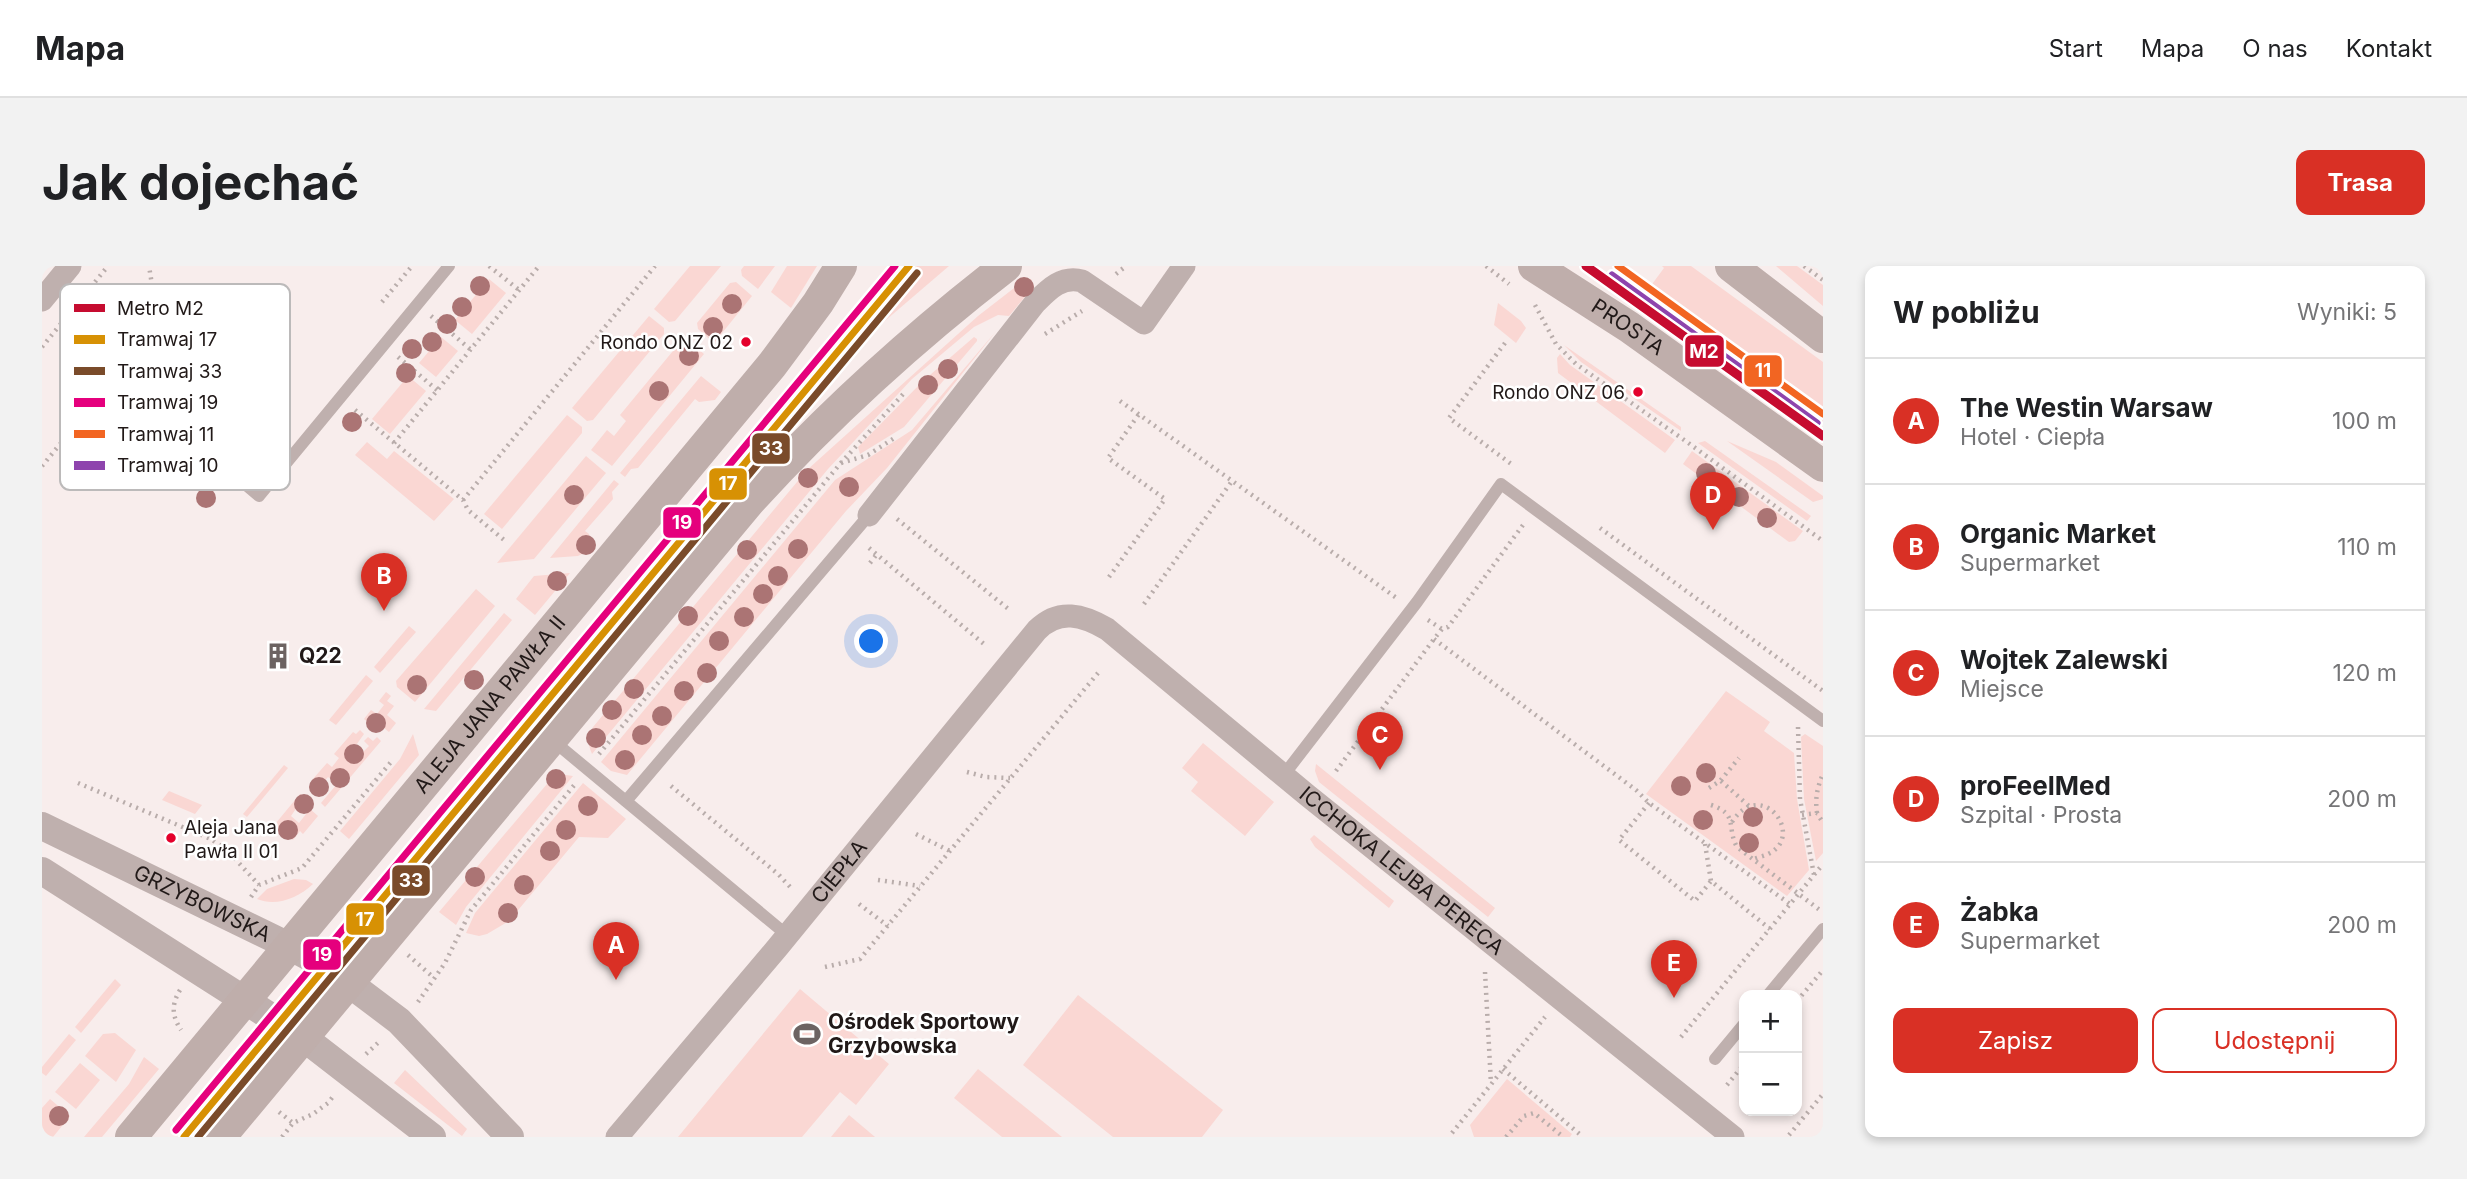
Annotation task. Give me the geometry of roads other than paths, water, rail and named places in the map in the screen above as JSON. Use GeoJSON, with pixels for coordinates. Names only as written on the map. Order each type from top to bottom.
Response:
{"type":"FeatureCollection","features":[{"type":"Feature","properties":{"kind":"main road","name":"ALEJA JANA PAWŁA II"},"geometry":{"type":"LineString","coordinates":[[131,1137],[772,365],[818,303],[841,266]]}},
{"type":"Feature","properties":{"kind":"main road"},"geometry":{"type":"LineString","coordinates":[[220,1137],[782,465],[916,339],[1006,266]]}},
{"type":"Feature","properties":{"kind":"main road"},"geometry":{"type":"LineString","coordinates":[[1731,266],[1823,337]]}},
{"type":"Feature","properties":{"kind":"main road","name":"PROSTA"},"geometry":{"type":"LineString","coordinates":[[1523,276],[1629,327],[1823,466]]}},
{"type":"Feature","properties":{"kind":"street"},"geometry":{"type":"LineString","coordinates":[[42,300],[70,266]]}},
{"type":"Feature","properties":{"kind":"street"},"geometry":{"type":"LineString","coordinates":[[869,515],[1047,291],[1056,284],[1073,278],[1082,281],[1143,323],[1184,266]]}},
{"type":"Feature","properties":{"kind":"street","name":"ICCHOKA LEJBA PERECA"},"geometry":{"type":"LineString","coordinates":[[1066,615],[1085,617],[1107,629],[1283,776],[1733,1137]]}},
{"type":"Feature","properties":{"kind":"street","name":"CIEPŁA"},"geometry":{"type":"LineString","coordinates":[[617,1137],[788,935],[1037,630],[1052,619],[1066,615]]}},
{"type":"Feature","properties":{"kind":"street","name":"GRZYBOWSKA"},"geometry":{"type":"LineString","coordinates":[[42,825],[326,966],[399,1021],[510,1137]]}},
{"type":"Feature","properties":{"kind":"street"},"geometry":{"type":"LineString","coordinates":[[42,871],[304,1038],[432,1137]]}},
{"type":"Feature","properties":{"kind":"lane"},"geometry":{"type":"LineString","coordinates":[[290,458],[449,266]]}},
{"type":"Feature","properties":{"kind":"lane"},"geometry":{"type":"LineString","coordinates":[[1283,776],[1412,608],[1501,484],[1823,721]]}},
{"type":"Feature","properties":{"kind":"lane"},"geometry":{"type":"LineString","coordinates":[[626,801],[869,515]]}},
{"type":"Feature","properties":{"kind":"lane"},"geometry":{"type":"LineString","coordinates":[[551,739],[788,935]]}},
{"type":"Feature","properties":{"kind":"lane"},"geometry":{"type":"LineString","coordinates":[[1772,990],[1823,929]]}},
{"type":"Feature","properties":{"kind":"lane"},"geometry":{"type":"LineString","coordinates":[[1715,1059],[1739,1030]]}},
{"type":"Feature","properties":{"kind":"metro line","name":"M2"},"geometry":{"type":"LineString","coordinates":[[1586,266],[1823,436]]}},
{"type":"Feature","properties":{"kind":"tram line","name":"19"},"geometry":{"type":"LineString","coordinates":[[176,1130],[895,266]]}},
{"type":"Feature","properties":{"kind":"tram line","name":"17"},"geometry":{"type":"LineString","coordinates":[[184,1137],[909,266]]}},
{"type":"Feature","properties":{"kind":"tram line","name":"11"},"geometry":{"type":"LineString","coordinates":[[1618,266],[1823,414]]}},
{"type":"Feature","properties":{"kind":"tram line","name":"33"},"geometry":{"type":"LineString","coordinates":[[198,1137],[917,273]]}},
{"type":"Feature","properties":{"kind":"tram line","name":"10"},"geometry":{"type":"LineString","coordinates":[[1612,275],[1817,423]]}},
{"type":"Feature","properties":{"kind":"place","name":"Rondo ONZ 02"},"geometry":{"type":"Point","coordinates":[746,342]}},
{"type":"Feature","properties":{"kind":"place","name":"Rondo ONZ 06"},"geometry":{"type":"Point","coordinates":[1638,392]}},
{"type":"Feature","properties":{"kind":"place","name":"proFeelMed"},"geometry":{"type":"Point","coordinates":[1713,530]}},
{"type":"Feature","properties":{"kind":"place","name":"Organic Market"},"geometry":{"type":"Point","coordinates":[384,611]}},
{"type":"Feature","properties":{"kind":"place","name":"Q22"},"geometry":{"type":"Point","coordinates":[278,656]}},
{"type":"Feature","properties":{"kind":"place","name":"Wojtek Zalewski"},"geometry":{"type":"Point","coordinates":[1380,770]}},
{"type":"Feature","properties":{"kind":"place","name":"Aleja Jana Pawła II 01"},"geometry":{"type":"Point","coordinates":[171,838]}},
{"type":"Feature","properties":{"kind":"place","name":"The Westin Warsaw"},"geometry":{"type":"Point","coordinates":[616,980]}},
{"type":"Feature","properties":{"kind":"place","name":"Żabka"},"geometry":{"type":"Point","coordinates":[1674,998]}},
{"type":"Feature","properties":{"kind":"place","name":"Ośrodek Sportowy Grzybowska"},"geometry":{"type":"Point","coordinates":[807,1034]}}]}
